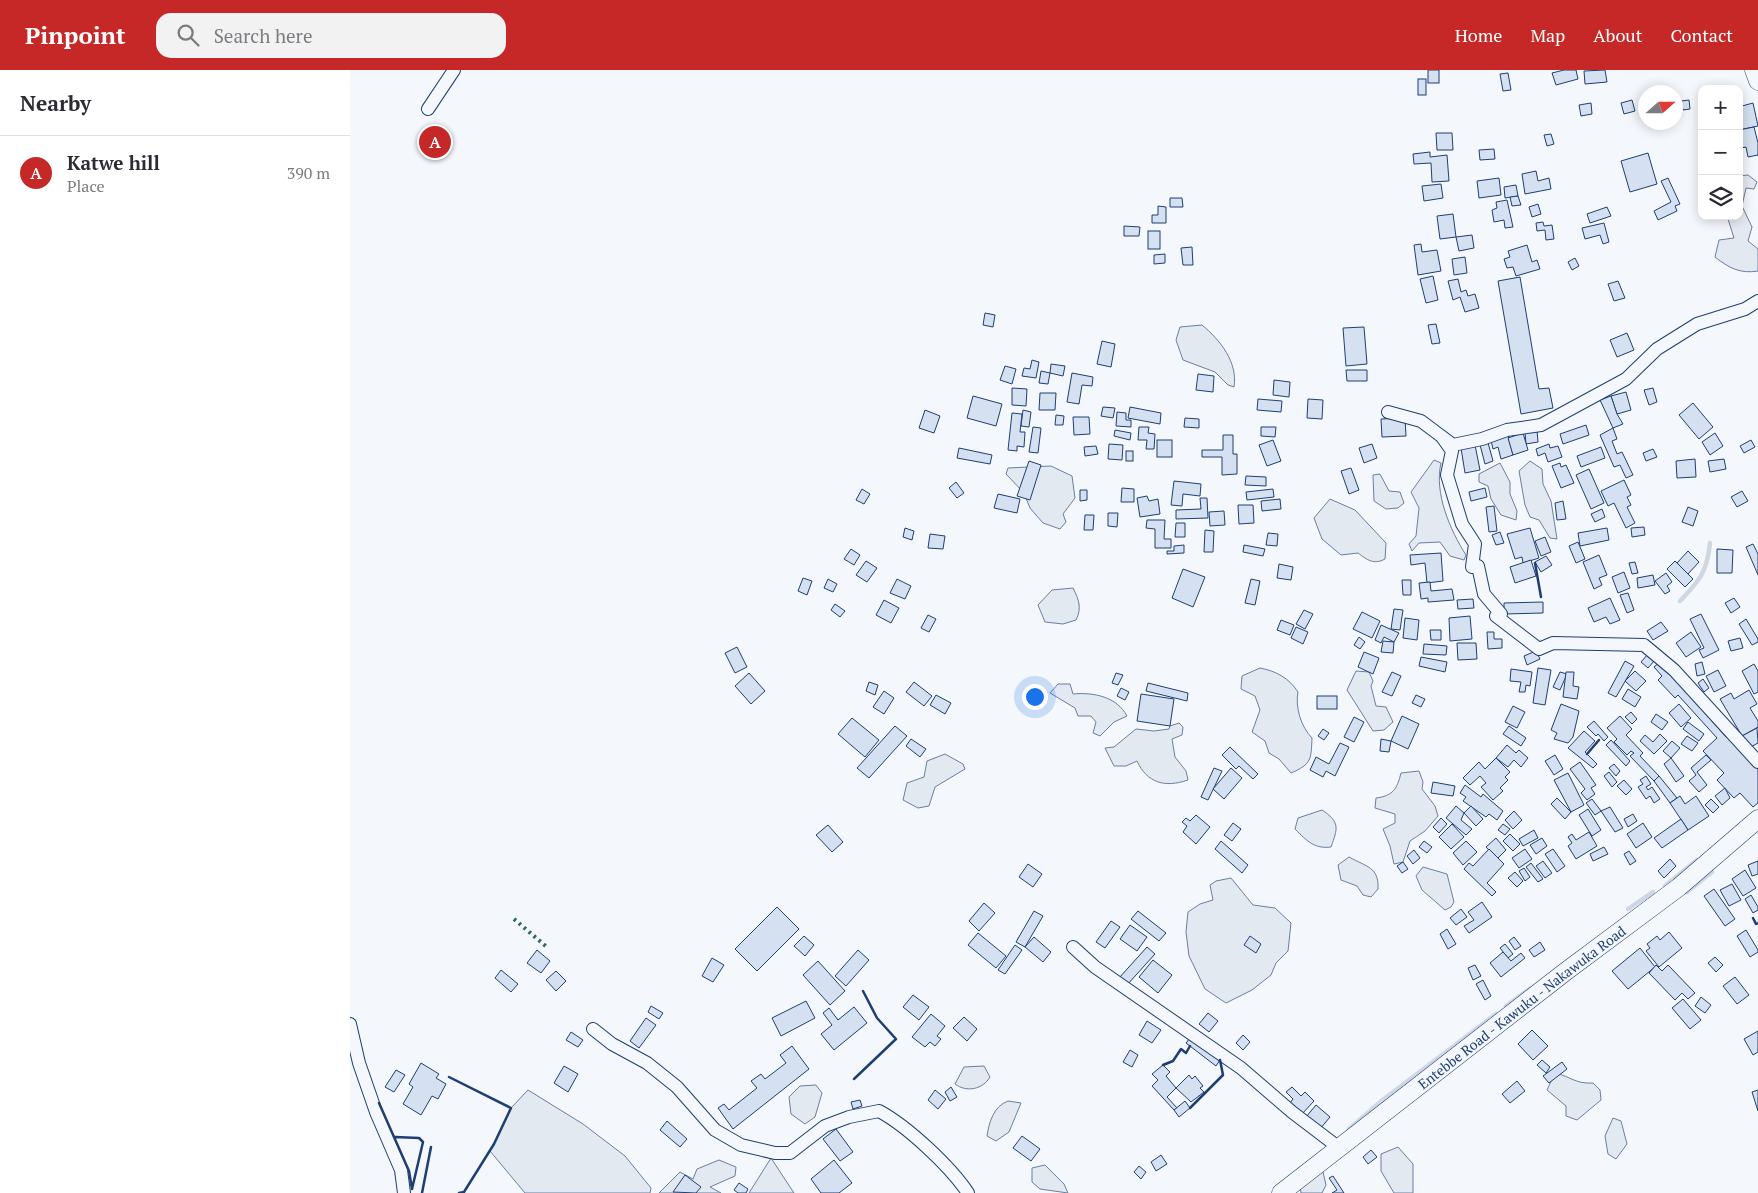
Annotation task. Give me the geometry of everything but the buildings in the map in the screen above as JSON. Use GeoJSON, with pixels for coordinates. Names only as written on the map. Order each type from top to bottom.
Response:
{"type":"FeatureCollection","features":[{"type":"Feature","properties":{"kind":"main road"},"geometry":{"type":"LineString","coordinates":[[1754,70],[1758,80]]}},
{"type":"Feature","properties":{"kind":"main road","name":"Entebbe Road - Kawuku - Nakawuka Road"},"geometry":{"type":"LineString","coordinates":[[1281,1193],[1338,1147],[1679,888],[1758,819]]}},
{"type":"Feature","properties":{"kind":"street"},"geometry":{"type":"LineString","coordinates":[[428,109],[454,70]]}},
{"type":"Feature","properties":{"kind":"street"},"geometry":{"type":"LineString","coordinates":[[1388,412],[1420,421],[1453,444],[1482,439],[1507,430],[1541,425],[1626,379],[1657,349],[1697,324],[1745,309],[1758,301]]}},
{"type":"Feature","properties":{"kind":"street"},"geometry":{"type":"LineString","coordinates":[[1442,437],[1452,452],[1447,476],[1451,491],[1462,524],[1475,544],[1472,567],[1478,566],[1484,594],[1500,614],[1496,616],[1539,649],[1553,643],[1644,645],[1674,670],[1758,762]]}},
{"type":"Feature","properties":{"kind":"street"},"geometry":{"type":"LineString","coordinates":[[1073,946],[1095,967],[1241,1068],[1292,1112],[1338,1147]]}},
{"type":"Feature","properties":{"kind":"street"},"geometry":{"type":"LineString","coordinates":[[350,1024],[365,1080],[401,1170],[404,1193]]}},
{"type":"Feature","properties":{"kind":"street"},"geometry":{"type":"LineString","coordinates":[[593,1030],[612,1044],[647,1063],[677,1087],[715,1130],[741,1145],[775,1153],[790,1153],[825,1126],[849,1117],[879,1111],[894,1119],[959,1179],[968,1193]]}},
{"type":"Feature","properties":{"kind":"shaded area"},"geometry":{"type":"Polygon","coordinates":[[[1748,175],[1757,182],[1754,189],[1746,188],[1743,202],[1743,176],[1748,175]]]}},
{"type":"Feature","properties":{"kind":"shaded area"},"geometry":{"type":"Polygon","coordinates":[[[1743,208],[1752,227],[1748,241],[1758,249],[1758,271],[1740,271],[1715,257],[1719,240],[1734,238],[1728,220],[1743,220],[1743,208]]]}},
{"type":"Feature","properties":{"kind":"shaded area"},"geometry":{"type":"Polygon","coordinates":[[[1202,325],[1226,352],[1233,369],[1234,387],[1228,385],[1215,372],[1183,360],[1176,340],[1180,327],[1202,325]]]}},
{"type":"Feature","properties":{"kind":"shaded area"},"geometry":{"type":"Polygon","coordinates":[[[1434,460],[1441,463],[1439,475],[1442,499],[1449,523],[1466,555],[1464,560],[1450,556],[1440,542],[1419,543],[1412,551],[1409,544],[1416,536],[1419,508],[1411,492],[1434,460]]]}},
{"type":"Feature","properties":{"kind":"shaded area"},"geometry":{"type":"Polygon","coordinates":[[[1530,461],[1542,469],[1543,484],[1551,501],[1557,539],[1550,538],[1539,520],[1530,517],[1525,505],[1519,471],[1530,461]]]}},
{"type":"Feature","properties":{"kind":"shaded area"},"geometry":{"type":"Polygon","coordinates":[[[1500,463],[1510,482],[1510,494],[1517,511],[1516,520],[1501,515],[1491,499],[1488,486],[1479,482],[1479,474],[1500,463]]]}},
{"type":"Feature","properties":{"kind":"shaded area"},"geometry":{"type":"Polygon","coordinates":[[[1051,466],[1072,476],[1075,498],[1063,514],[1066,522],[1060,529],[1043,523],[1030,508],[1024,493],[1006,474],[1008,468],[1051,466]]]}},
{"type":"Feature","properties":{"kind":"shaded area"},"geometry":{"type":"Polygon","coordinates":[[[1380,474],[1389,491],[1400,492],[1404,503],[1398,508],[1386,509],[1374,501],[1373,475],[1380,474]]]}},
{"type":"Feature","properties":{"kind":"shaded area"},"geometry":{"type":"Polygon","coordinates":[[[1330,499],[1355,510],[1386,543],[1385,559],[1374,562],[1358,553],[1341,555],[1322,539],[1314,518],[1330,499]]]}},
{"type":"Feature","properties":{"kind":"shaded area"},"geometry":{"type":"Polygon","coordinates":[[[1073,588],[1079,604],[1076,620],[1063,624],[1045,622],[1038,605],[1052,590],[1073,588]]]}},
{"type":"Feature","properties":{"kind":"shaded area"},"geometry":{"type":"Polygon","coordinates":[[[1260,668],[1282,676],[1298,692],[1297,704],[1300,716],[1312,738],[1307,764],[1291,773],[1279,759],[1269,753],[1265,741],[1252,732],[1260,710],[1255,696],[1241,689],[1242,676],[1260,668]]]}},
{"type":"Feature","properties":{"kind":"shaded area"},"geometry":{"type":"Polygon","coordinates":[[[1356,671],[1369,672],[1373,681],[1371,686],[1376,706],[1386,707],[1393,722],[1384,730],[1373,731],[1347,690],[1356,671]]]}},
{"type":"Feature","properties":{"kind":"shaded area"},"geometry":{"type":"Polygon","coordinates":[[[1058,684],[1070,684],[1073,694],[1097,695],[1111,700],[1127,716],[1114,722],[1100,736],[1093,733],[1096,722],[1091,716],[1078,716],[1075,708],[1050,693],[1058,684]]]}},
{"type":"Feature","properties":{"kind":"shaded area"},"geometry":{"type":"Polygon","coordinates":[[[1179,723],[1183,727],[1182,735],[1172,739],[1175,757],[1186,771],[1188,780],[1172,784],[1158,782],[1146,774],[1137,761],[1126,766],[1114,766],[1105,748],[1114,747],[1136,729],[1154,731],[1169,729],[1170,726],[1179,723]]]}},
{"type":"Feature","properties":{"kind":"shaded area"},"geometry":{"type":"Polygon","coordinates":[[[945,754],[963,764],[965,769],[935,787],[929,806],[918,808],[903,800],[907,783],[924,777],[927,761],[945,754]]]}},
{"type":"Feature","properties":{"kind":"shaded area"},"geometry":{"type":"Polygon","coordinates":[[[1419,771],[1423,782],[1422,789],[1435,806],[1438,816],[1425,831],[1410,841],[1403,862],[1394,864],[1390,846],[1383,829],[1395,823],[1395,814],[1375,808],[1376,798],[1387,796],[1393,791],[1401,773],[1419,771]]]}},
{"type":"Feature","properties":{"kind":"shaded area"},"geometry":{"type":"Polygon","coordinates":[[[1322,810],[1332,818],[1336,826],[1331,847],[1315,845],[1295,829],[1298,818],[1322,810]]]}},
{"type":"Feature","properties":{"kind":"shaded area"},"geometry":{"type":"Polygon","coordinates":[[[1349,857],[1374,872],[1378,882],[1378,889],[1371,897],[1363,895],[1357,886],[1341,880],[1338,865],[1349,857]]]}},
{"type":"Feature","properties":{"kind":"shaded area"},"geometry":{"type":"Polygon","coordinates":[[[1423,867],[1447,874],[1454,902],[1451,907],[1445,910],[1422,890],[1416,876],[1423,867]]]}},
{"type":"Feature","properties":{"kind":"shaded area"},"geometry":{"type":"Polygon","coordinates":[[[1231,878],[1253,905],[1275,908],[1291,923],[1288,951],[1276,963],[1271,975],[1252,990],[1226,1003],[1205,989],[1189,956],[1186,932],[1188,912],[1200,904],[1213,900],[1210,885],[1216,881],[1231,878]]]}},
{"type":"Feature","properties":{"kind":"shaded area"},"geometry":{"type":"Polygon","coordinates":[[[984,1066],[990,1077],[979,1087],[970,1089],[955,1084],[964,1067],[984,1066]]]}},
{"type":"Feature","properties":{"kind":"shaded area"},"geometry":{"type":"Polygon","coordinates":[[[1555,1073],[1578,1081],[1593,1083],[1600,1090],[1601,1100],[1577,1120],[1566,1116],[1566,1106],[1547,1090],[1555,1073]]]}},
{"type":"Feature","properties":{"kind":"shaded area"},"geometry":{"type":"Polygon","coordinates":[[[816,1085],[822,1093],[815,1117],[805,1124],[791,1114],[789,1097],[800,1086],[816,1085]]]}},
{"type":"Feature","properties":{"kind":"shaded area"},"geometry":{"type":"Polygon","coordinates":[[[528,1090],[583,1124],[625,1156],[651,1188],[650,1193],[525,1193],[490,1151],[511,1108],[528,1090]]]}},
{"type":"Feature","properties":{"kind":"shaded area"},"geometry":{"type":"Polygon","coordinates":[[[1008,1101],[1021,1103],[1009,1132],[996,1141],[987,1136],[989,1125],[999,1107],[1008,1101]]]}},
{"type":"Feature","properties":{"kind":"shaded area"},"geometry":{"type":"Polygon","coordinates":[[[1613,1118],[1621,1121],[1627,1144],[1616,1159],[1608,1154],[1605,1136],[1613,1118]]]}},
{"type":"Feature","properties":{"kind":"shaded area"},"geometry":{"type":"Polygon","coordinates":[[[1398,1147],[1413,1164],[1413,1193],[1394,1193],[1381,1171],[1381,1154],[1398,1147]]]}},
{"type":"Feature","properties":{"kind":"shaded area"},"geometry":{"type":"Polygon","coordinates":[[[771,1158],[794,1193],[749,1193],[771,1158]]]}},
{"type":"Feature","properties":{"kind":"shaded area"},"geometry":{"type":"Polygon","coordinates":[[[719,1160],[736,1167],[735,1176],[710,1187],[721,1193],[659,1193],[680,1172],[693,1179],[697,1169],[719,1160]]]}},
{"type":"Feature","properties":{"kind":"shaded area"},"geometry":{"type":"Polygon","coordinates":[[[1045,1165],[1064,1184],[1068,1193],[1040,1189],[1032,1182],[1032,1168],[1045,1165]]]}},
{"type":"Feature","properties":{"kind":"shaded area"},"geometry":{"type":"Polygon","coordinates":[[[1323,1172],[1326,1185],[1322,1193],[1301,1193],[1300,1186],[1311,1177],[1323,1172]]]}},
{"type":"Feature","properties":{"kind":"waterway"},"geometry":{"type":"LineString","coordinates":[[1680,601],[1701,575],[1707,561],[1710,543]]}},
{"type":"Feature","properties":{"kind":"waterway"},"geometry":{"type":"LineString","coordinates":[[1665,886],[1697,860]]}},
{"type":"Feature","properties":{"kind":"waterway"},"geometry":{"type":"LineString","coordinates":[[1687,892],[1712,872]]}},
{"type":"Feature","properties":{"kind":"waterway"},"geometry":{"type":"LineString","coordinates":[[1628,909],[1653,892]]}},
{"type":"Feature","properties":{"kind":"waterway"},"geometry":{"type":"LineString","coordinates":[[1506,1006],[1531,988]]}},
{"type":"Feature","properties":{"kind":"waterway"},"geometry":{"type":"LineString","coordinates":[[1349,1129],[1384,1099],[1496,1014]]}},
{"type":"Feature","properties":{"kind":"hedge"},"geometry":{"type":"LineString","coordinates":[[514,919],[548,948]]}},
{"type":"Feature","properties":{"kind":"wall"},"geometry":{"type":"LineString","coordinates":[[1535,563],[1541,597]]}},
{"type":"Feature","properties":{"kind":"wall"},"geometry":{"type":"LineString","coordinates":[[1587,754],[1599,740]]}},
{"type":"Feature","properties":{"kind":"wall"},"geometry":{"type":"LineString","coordinates":[[1753,918],[1756,924],[1758,923]]}},
{"type":"Feature","properties":{"kind":"wall"},"geometry":{"type":"LineString","coordinates":[[854,1079],[896,1039],[877,1018],[863,991]]}},
{"type":"Feature","properties":{"kind":"wall"},"geometry":{"type":"LineString","coordinates":[[1163,1065],[1173,1061],[1181,1049],[1186,1053],[1190,1046]]}},
{"type":"Feature","properties":{"kind":"wall"},"geometry":{"type":"LineString","coordinates":[[1190,1108],[1223,1075],[1220,1060]]}},
{"type":"Feature","properties":{"kind":"wall"},"geometry":{"type":"LineString","coordinates":[[449,1077],[511,1108],[494,1144],[464,1192],[459,1193]]}},
{"type":"Feature","properties":{"kind":"wall"},"geometry":{"type":"LineString","coordinates":[[379,1103],[409,1171],[412,1189],[423,1142],[419,1138],[395,1137]]}},
{"type":"Feature","properties":{"kind":"wall"},"geometry":{"type":"LineString","coordinates":[[422,1193],[431,1147]]}},
{"type":"Feature","properties":{"kind":"place","name":"Katwe hill"},"geometry":{"type":"Point","coordinates":[435,142]}}]}
